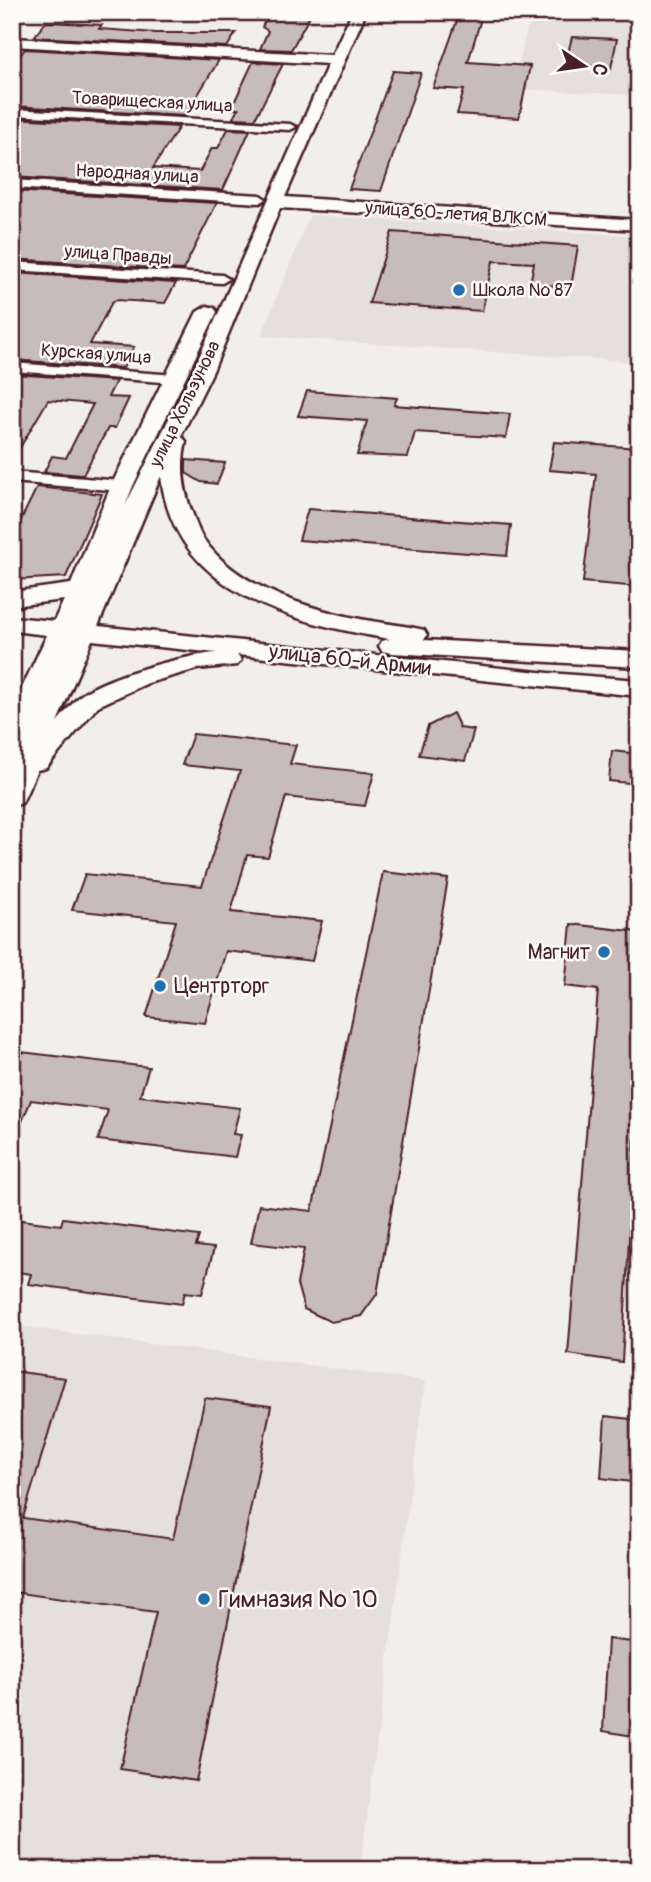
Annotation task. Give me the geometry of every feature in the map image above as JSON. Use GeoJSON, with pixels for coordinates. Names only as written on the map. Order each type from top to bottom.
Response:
{"type":"FeatureCollection","features":[{"type":"Feature","properties":{"kind":"main road","name":"улица Хользунова"},"geometry":{"type":"LineString","coordinates":[[12,738],[76,624],[105,583],[149,477],[203,371],[267,201],[330,59],[343,12]]}},
{"type":"Feature","properties":{"kind":"main road","name":"улица Хользунова"},"geometry":{"type":"LineString","coordinates":[[15,792],[76,624],[81,589],[122,486],[222,279],[267,201],[289,127],[359,12]]}},
{"type":"Feature","properties":{"kind":"main road"},"geometry":{"type":"LineString","coordinates":[[12,41],[330,59]]}},
{"type":"Feature","properties":{"kind":"main road","name":"улица 60-летия ВЛКСМ"},"geometry":{"type":"LineString","coordinates":[[267,201],[639,225]]}},
{"type":"Feature","properties":{"kind":"main road"},"geometry":{"type":"LineString","coordinates":[[183,413],[170,461],[174,495],[192,541],[210,562],[248,588],[310,614],[377,630],[547,653]]}},
{"type":"Feature","properties":{"kind":"main road"},"geometry":{"type":"LineString","coordinates":[[12,598],[60,594],[105,583]]}},
{"type":"Feature","properties":{"kind":"main road"},"geometry":{"type":"LineString","coordinates":[[12,624],[76,624]]}},
{"type":"Feature","properties":{"kind":"main road","name":"улица 60-й Армии"},"geometry":{"type":"LineString","coordinates":[[76,624],[315,642],[639,659]]}},
{"type":"Feature","properties":{"kind":"main road","name":"улица 60-й Армии"},"geometry":{"type":"LineString","coordinates":[[76,624],[310,655],[639,688]]}},
{"type":"Feature","properties":{"kind":"main road"},"geometry":{"type":"LineString","coordinates":[[15,792],[89,701],[139,678],[196,662],[310,655]]}},
{"type":"Feature","properties":{"kind":"street","name":"Товарищеская улица"},"geometry":{"type":"LineString","coordinates":[[12,112],[289,127]]}},
{"type":"Feature","properties":{"kind":"street","name":"Народная улица"},"geometry":{"type":"LineString","coordinates":[[12,184],[267,201]]}},
{"type":"Feature","properties":{"kind":"street","name":"улица Правды"},"geometry":{"type":"LineString","coordinates":[[12,266],[222,279]]}},
{"type":"Feature","properties":{"kind":"street","name":"Курская улица"},"geometry":{"type":"LineString","coordinates":[[12,367],[176,379]]}},
{"type":"Feature","properties":{"kind":"street"},"geometry":{"type":"LineString","coordinates":[[12,477],[122,486]]}},
{"type":"Feature","properties":{"kind":"shaded area"},"geometry":{"type":"Polygon","coordinates":[[[531,12],[639,12],[639,95],[513,89],[528,74],[530,66],[519,65],[531,12]]]}},
{"type":"Feature","properties":{"kind":"shaded area","name":"Школа № 87"},"geometry":{"type":"Polygon","coordinates":[[[310,215],[639,236],[639,362],[261,336],[310,215]]]}},
{"type":"Feature","properties":{"kind":"shaded area","name":"Гимназия № 10"},"geometry":{"type":"Polygon","coordinates":[[[12,1325],[425,1381],[360,1870],[12,1870],[12,1325]]]}},
{"type":"Feature","properties":{"kind":"building"},"geometry":{"type":"Polygon","coordinates":[[[269,12],[312,12],[291,50],[260,49],[268,31],[262,27],[269,12]]]}},
{"type":"Feature","properties":{"kind":"building"},"geometry":{"type":"Polygon","coordinates":[[[460,12],[483,12],[468,62],[530,66],[519,118],[457,114],[464,90],[433,88],[460,12]]]}},
{"type":"Feature","properties":{"kind":"building"},"geometry":{"type":"Polygon","coordinates":[[[45,23],[102,25],[99,29],[156,33],[236,33],[227,47],[34,37],[45,23]]]}},
{"type":"Feature","properties":{"kind":"building"},"geometry":{"type":"Polygon","coordinates":[[[572,37],[617,39],[611,68],[565,65],[572,37]]]}},
{"type":"Feature","properties":{"kind":"building"},"geometry":{"type":"Polygon","coordinates":[[[25,49],[219,60],[185,116],[12,106],[12,66],[25,49]]]}},
{"type":"Feature","properties":{"kind":"building"},"geometry":{"type":"Polygon","coordinates":[[[253,62],[283,64],[255,119],[233,118],[238,109],[231,109],[253,62]]]}},
{"type":"Feature","properties":{"kind":"building"},"geometry":{"type":"Polygon","coordinates":[[[393,71],[421,73],[381,191],[349,189],[393,71]]]}},
{"type":"Feature","properties":{"kind":"building"},"geometry":{"type":"Polygon","coordinates":[[[12,118],[179,127],[153,168],[200,171],[212,148],[218,148],[228,129],[250,130],[223,190],[12,177],[12,148],[22,137],[12,136],[12,118]]]}},
{"type":"Feature","properties":{"kind":"building"},"geometry":{"type":"Polygon","coordinates":[[[12,191],[217,203],[183,270],[12,259],[12,191]]]}},
{"type":"Feature","properties":{"kind":"building"},"geometry":{"type":"Polygon","coordinates":[[[392,232],[578,246],[571,287],[530,284],[534,263],[493,261],[482,311],[369,303],[392,232]]]}},
{"type":"Feature","properties":{"kind":"building"},"geometry":{"type":"Polygon","coordinates":[[[12,273],[176,283],[165,303],[112,302],[90,344],[134,347],[123,368],[12,360],[12,273]]]}},
{"type":"Feature","properties":{"kind":"building"},"geometry":{"type":"Polygon","coordinates":[[[12,374],[116,381],[108,397],[129,398],[115,428],[108,428],[83,475],[44,472],[52,456],[66,458],[93,404],[48,400],[12,461],[12,374]]]}},
{"type":"Feature","properties":{"kind":"building"},"geometry":{"type":"Polygon","coordinates":[[[307,391],[397,398],[394,405],[510,414],[506,438],[415,432],[408,457],[357,455],[367,421],[298,416],[307,391]]]}},
{"type":"Feature","properties":{"kind":"building"},"geometry":{"type":"Polygon","coordinates":[[[554,442],[639,448],[639,587],[583,582],[596,474],[549,470],[554,442]]]}},
{"type":"Feature","properties":{"kind":"building"},"geometry":{"type":"Polygon","coordinates":[[[186,460],[225,463],[217,484],[201,482],[186,473],[186,460]]]}},
{"type":"Feature","properties":{"kind":"building"},"geometry":{"type":"Polygon","coordinates":[[[37,487],[102,494],[66,577],[12,580],[12,524],[19,524],[37,487]]]}},
{"type":"Feature","properties":{"kind":"building"},"geometry":{"type":"Polygon","coordinates":[[[308,509],[511,525],[507,556],[299,540],[308,509]]]}},
{"type":"Feature","properties":{"kind":"building"},"geometry":{"type":"Polygon","coordinates":[[[453,713],[460,728],[474,730],[465,761],[419,755],[428,726],[453,713]]]}},
{"type":"Feature","properties":{"kind":"building"},"geometry":{"type":"Polygon","coordinates":[[[193,734],[296,745],[290,764],[374,773],[365,806],[286,797],[268,857],[247,855],[231,912],[322,921],[312,961],[226,951],[205,1023],[146,1017],[176,921],[72,910],[85,874],[202,886],[240,771],[182,765],[193,734]]]}},
{"type":"Feature","properties":{"kind":"building"},"geometry":{"type":"Polygon","coordinates":[[[612,751],[639,754],[639,784],[609,781],[612,751]]]}},
{"type":"Feature","properties":{"kind":"building"},"geometry":{"type":"Polygon","coordinates":[[[383,872],[448,879],[377,1294],[361,1316],[331,1322],[304,1309],[297,1284],[304,1249],[251,1243],[259,1205],[312,1211],[383,872]]]}},
{"type":"Feature","properties":{"kind":"building"},"geometry":{"type":"Polygon","coordinates":[[[571,924],[639,932],[639,1067],[622,1362],[568,1354],[598,990],[565,986],[571,924]]]}},
{"type":"Feature","properties":{"kind":"building"},"geometry":{"type":"Polygon","coordinates":[[[12,1051],[149,1067],[140,1096],[240,1108],[233,1134],[241,1135],[235,1157],[98,1140],[108,1110],[31,1100],[12,1145],[12,1051]]]}},
{"type":"Feature","properties":{"kind":"building"},"geometry":{"type":"Polygon","coordinates":[[[63,1218],[199,1236],[196,1246],[214,1248],[202,1294],[185,1292],[182,1304],[28,1284],[31,1274],[12,1271],[12,1219],[61,1225],[63,1218]]]}},
{"type":"Feature","properties":{"kind":"building"},"geometry":{"type":"Polygon","coordinates":[[[12,1371],[65,1378],[23,1518],[173,1539],[205,1398],[271,1406],[196,1781],[120,1769],[156,1612],[12,1592],[12,1371]]]}},
{"type":"Feature","properties":{"kind":"building"},"geometry":{"type":"Polygon","coordinates":[[[605,1416],[639,1420],[639,1483],[601,1478],[605,1416]]]}},
{"type":"Feature","properties":{"kind":"building"},"geometry":{"type":"Polygon","coordinates":[[[608,1639],[639,1643],[639,1737],[603,1731],[608,1639]]]}},
{"type":"Feature","properties":{"kind":"place","name":"Школа № 87"},"geometry":{"type":"Point","coordinates":[459,290]}},
{"type":"Feature","properties":{"kind":"place","name":"Магнит"},"geometry":{"type":"Point","coordinates":[604,952]}},
{"type":"Feature","properties":{"kind":"place","name":"Центрторг"},"geometry":{"type":"Point","coordinates":[160,986]}},
{"type":"Feature","properties":{"kind":"place","name":"Гимназия № 10"},"geometry":{"type":"Point","coordinates":[204,1599]}}]}
